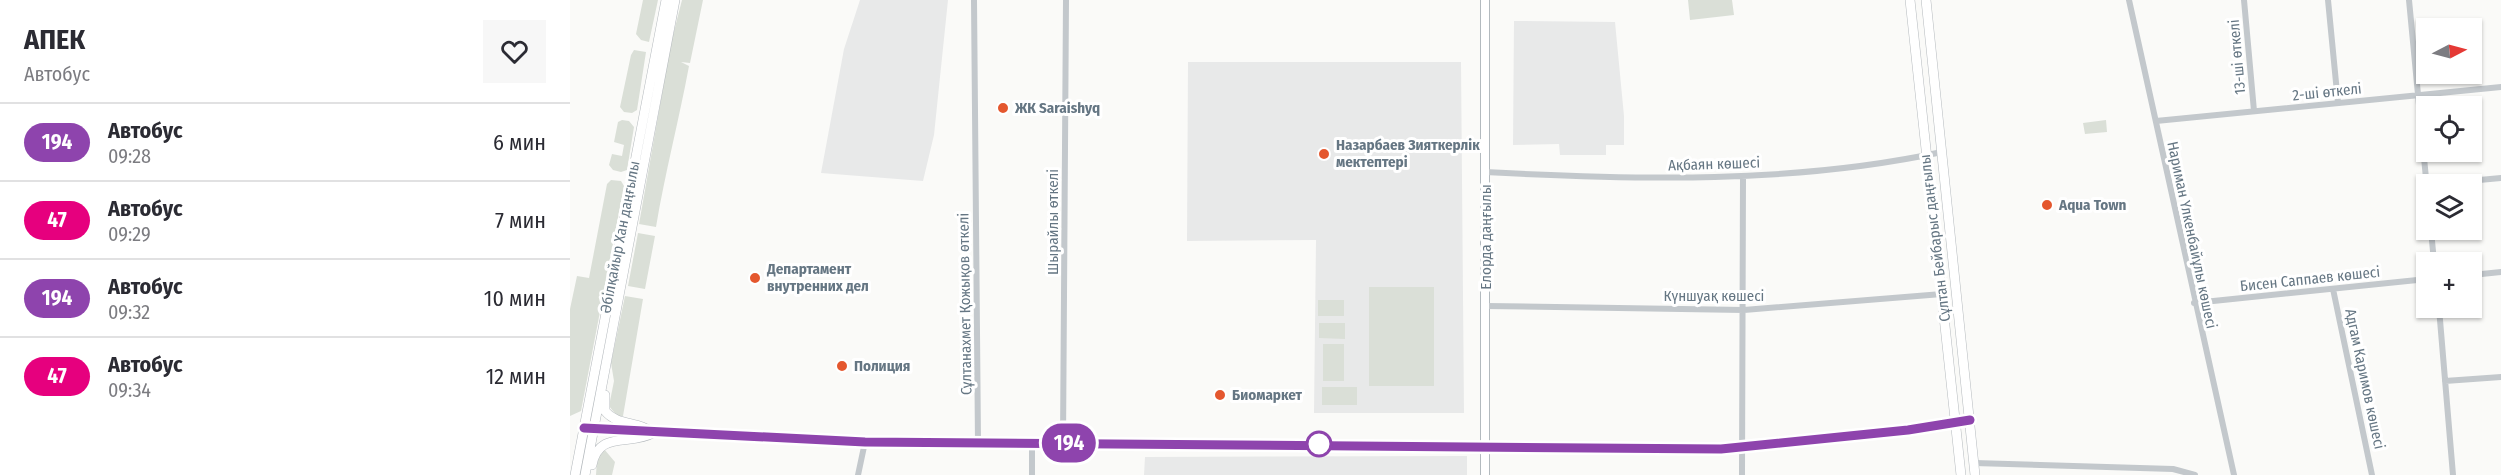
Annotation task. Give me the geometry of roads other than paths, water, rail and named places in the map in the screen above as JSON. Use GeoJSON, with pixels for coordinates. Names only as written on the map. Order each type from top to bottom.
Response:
{"type":"FeatureCollection","features":[{"type":"Feature","properties":{"kind":"main road","name":"Әбілқайыр Хан даңғылы"},"geometry":{"type":"LineString","coordinates":[[585,475],[588,428],[666,0]]}},
{"type":"Feature","properties":{"kind":"main road","name":"Әбілқайыр Хан даңғылы"},"geometry":{"type":"LineString","coordinates":[[575,475],[604,366],[675,0]]}},
{"type":"Feature","properties":{"kind":"main road","name":"Сұлтан Бейбарыс даңғылы"},"geometry":{"type":"LineString","coordinates":[[1910,0],[1961,475]]}},
{"type":"Feature","properties":{"kind":"main road","name":"Сұлтан Бейбарыс даңғылы"},"geometry":{"type":"LineString","coordinates":[[1926,0],[1975,475]]}},
{"type":"Feature","properties":{"kind":"main road"},"geometry":{"type":"LineString","coordinates":[[604,366],[604,405],[608,415],[618,421],[637,423],[653,433]]}},
{"type":"Feature","properties":{"kind":"main road"},"geometry":{"type":"LineString","coordinates":[[590,475],[595,453],[602,444],[613,439],[637,439],[653,433]]}},
{"type":"Feature","properties":{"kind":"street","name":"Сұлтанахмет Қожықов өткелі"},"geometry":{"type":"LineString","coordinates":[[974,0],[978,443]]}},
{"type":"Feature","properties":{"kind":"street","name":"Шырайлы өткелі"},"geometry":{"type":"LineString","coordinates":[[1063,443],[1066,0]]}},
{"type":"Feature","properties":{"kind":"street","name":"Елорда даңғылы"},"geometry":{"type":"LineString","coordinates":[[1485,0],[1485,475]]}},
{"type":"Feature","properties":{"kind":"street","name":"Нариман Үлкенбайұлы көшесі"},"geometry":{"type":"LineString","coordinates":[[2129,0],[2194,303],[2234,475]]}},
{"type":"Feature","properties":{"kind":"street","name":"13-ші өткелі"},"geometry":{"type":"LineString","coordinates":[[2244,0],[2254,111]]}},
{"type":"Feature","properties":{"kind":"street"},"geometry":{"type":"LineString","coordinates":[[2328,0],[2338,103]]}},
{"type":"Feature","properties":{"kind":"street"},"geometry":{"type":"LineString","coordinates":[[2409,0],[2426,174]]}},
{"type":"Feature","properties":{"kind":"street","name":"2-ші өткелі"},"geometry":{"type":"LineString","coordinates":[[2156,121],[2501,87]]}},
{"type":"Feature","properties":{"kind":"street","name":"Ақбаян көшесі"},"geometry":{"type":"LineString","coordinates":[[1485,172],[1666,179],[1743,177],[1872,164],[1942,152]]}},
{"type":"Feature","properties":{"kind":"street"},"geometry":{"type":"LineString","coordinates":[[1742,475],[1743,177]]}},
{"type":"Feature","properties":{"kind":"street"},"geometry":{"type":"LineString","coordinates":[[2482,180],[2501,178]]}},
{"type":"Feature","properties":{"kind":"street"},"geometry":{"type":"LineString","coordinates":[[2482,274],[2501,272]]}},
{"type":"Feature","properties":{"kind":"street","name":"Бисен Саппаев көшесі"},"geometry":{"type":"LineString","coordinates":[[2194,303],[2416,280]]}},
{"type":"Feature","properties":{"kind":"street","name":"Адгам Каримов көшесі"},"geometry":{"type":"LineString","coordinates":[[2334,289],[2372,475]]}},
{"type":"Feature","properties":{"kind":"street","name":"Күншуақ көшесі"},"geometry":{"type":"LineString","coordinates":[[1486,306],[1744,310],[1942,294]]}},
{"type":"Feature","properties":{"kind":"street"},"geometry":{"type":"LineString","coordinates":[[2440,318],[2453,475]]}},
{"type":"Feature","properties":{"kind":"street"},"geometry":{"type":"LineString","coordinates":[[2445,381],[2501,376]]}},
{"type":"Feature","properties":{"kind":"street"},"geometry":{"type":"LineString","coordinates":[[588,428],[865,442],[1485,445],[1721,449],[1908,430],[1970,420]]}},
{"type":"Feature","properties":{"kind":"street"},"geometry":{"type":"LineString","coordinates":[[858,475],[865,442]]}},
{"type":"Feature","properties":{"kind":"street"},"geometry":{"type":"LineString","coordinates":[[1032,443],[1032,475]]}},
{"type":"Feature","properties":{"kind":"street"},"geometry":{"type":"LineString","coordinates":[[1974,463],[2173,469],[2195,475]]}},
{"type":"Feature","properties":{"kind":"place","name":"ЖК Saraishyq"},"geometry":{"type":"Point","coordinates":[1003,108]}},
{"type":"Feature","properties":{"kind":"place","name":"Назарбаев Зияткерлік мектептері"},"geometry":{"type":"Point","coordinates":[1324,154]}},
{"type":"Feature","properties":{"kind":"place","name":"Aqua Town"},"geometry":{"type":"Point","coordinates":[2047,205]}},
{"type":"Feature","properties":{"kind":"place","name":"Департамент внутренних дел"},"geometry":{"type":"Point","coordinates":[755,278]}},
{"type":"Feature","properties":{"kind":"place","name":"Полиция"},"geometry":{"type":"Point","coordinates":[842,366]}},
{"type":"Feature","properties":{"kind":"place","name":"Биомаркет"},"geometry":{"type":"Point","coordinates":[1220,395]}}]}
